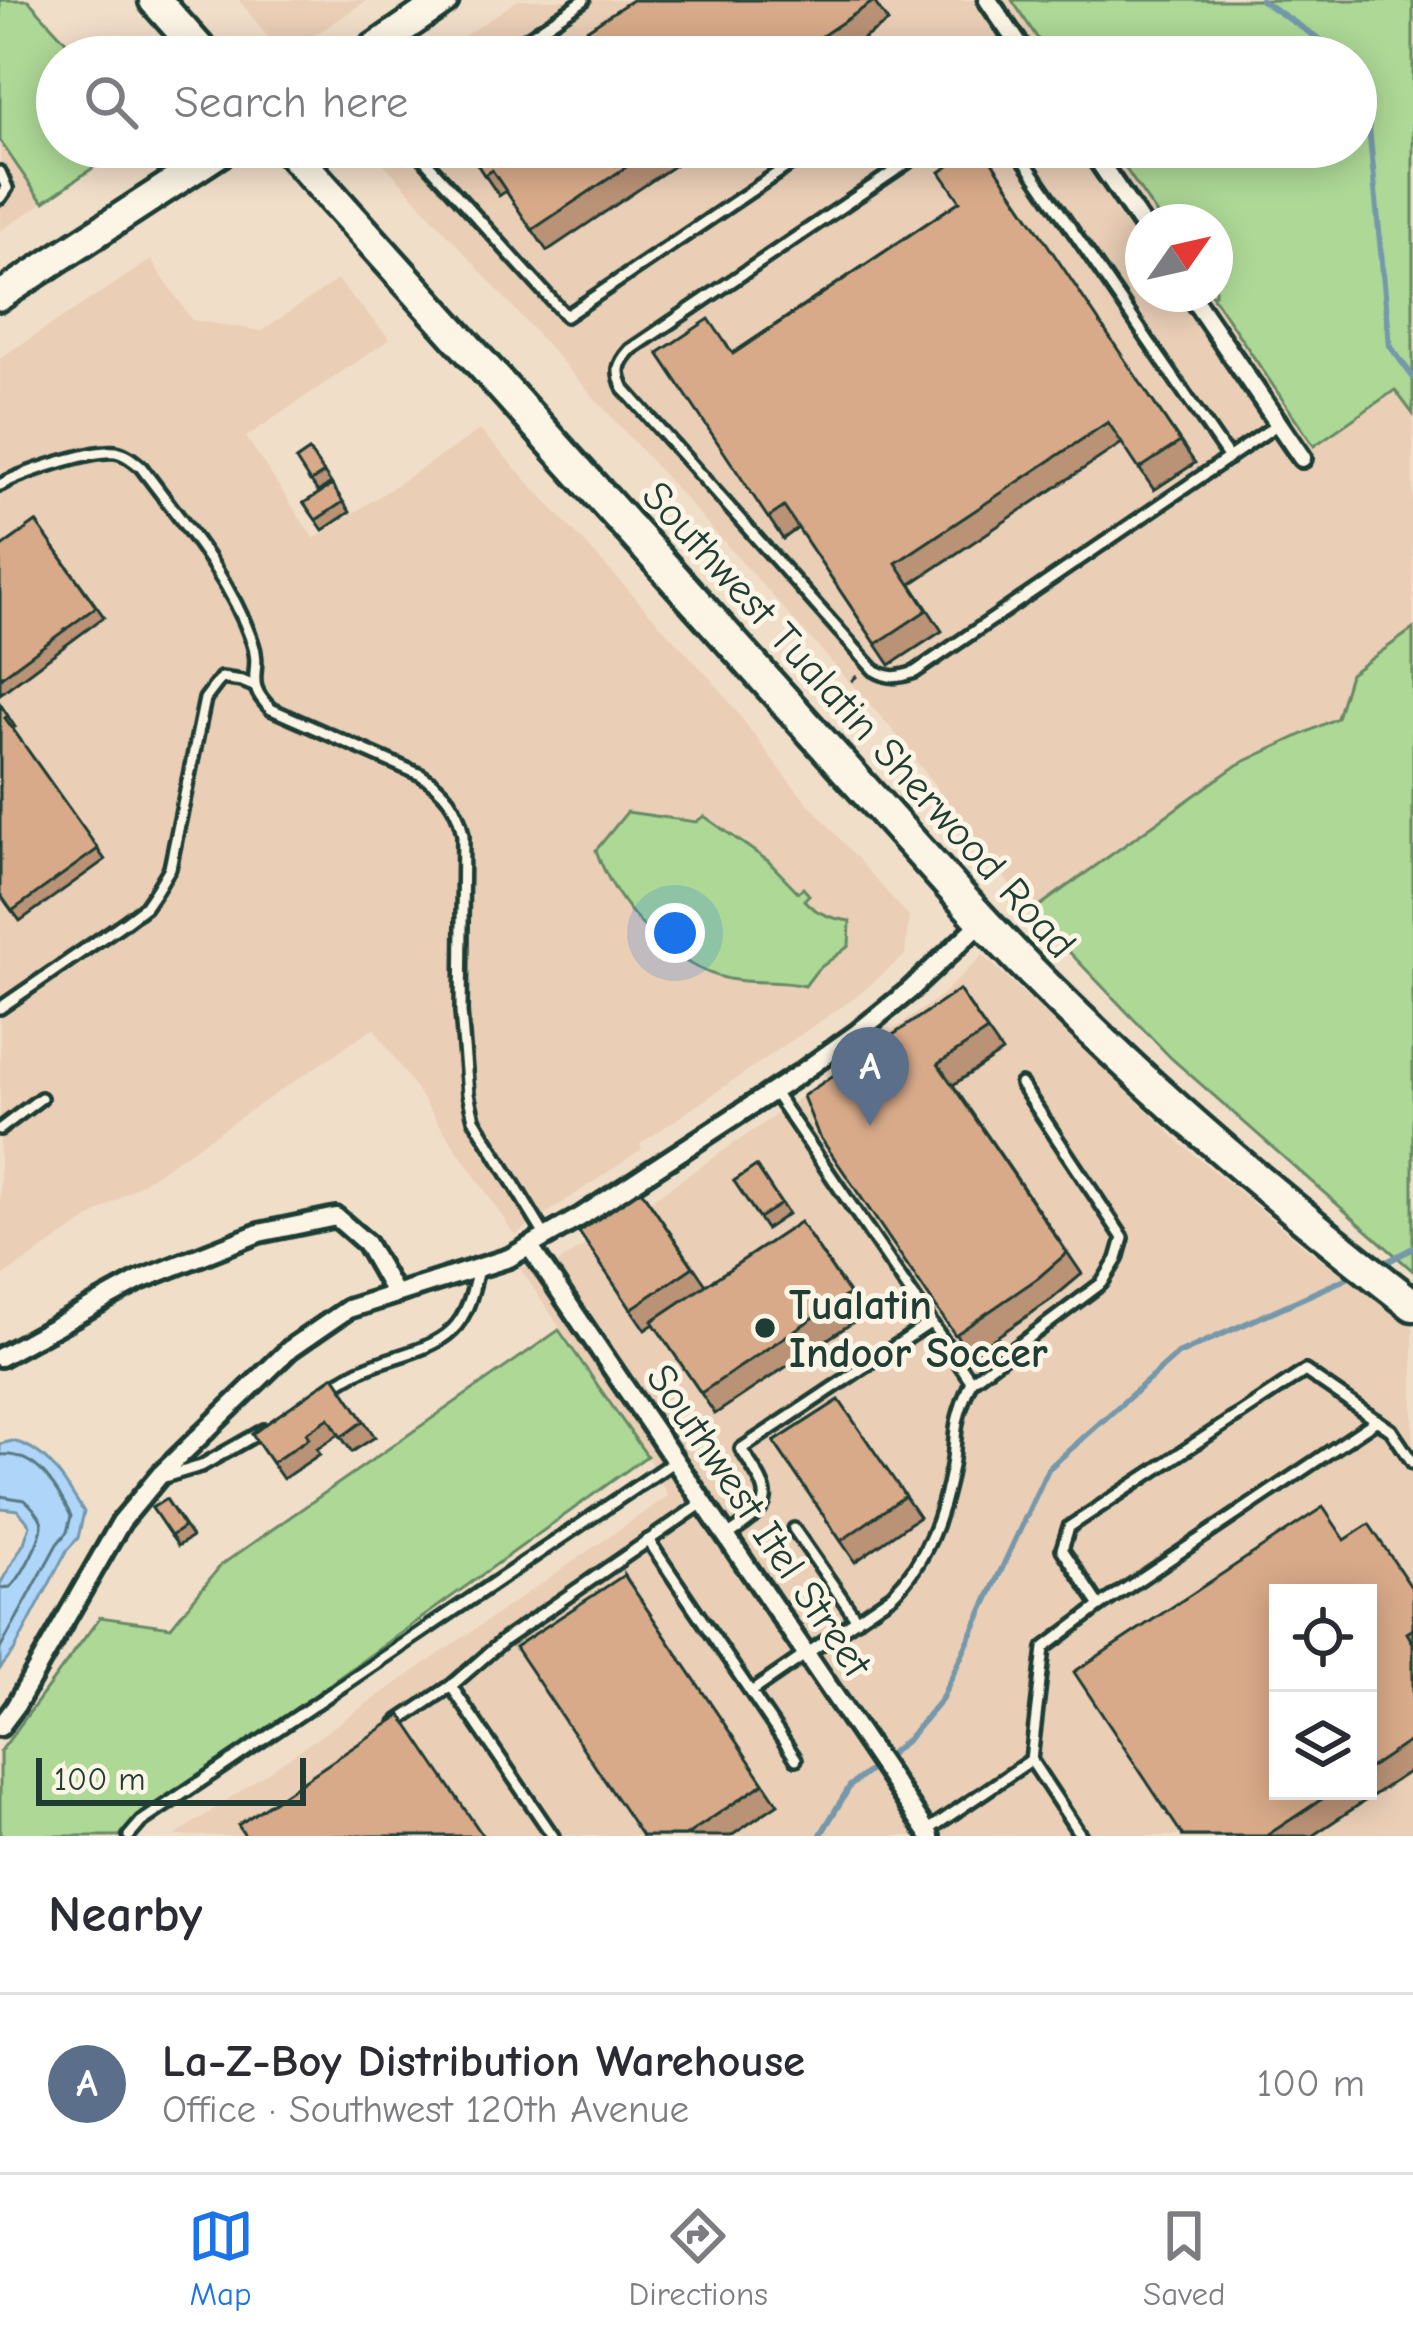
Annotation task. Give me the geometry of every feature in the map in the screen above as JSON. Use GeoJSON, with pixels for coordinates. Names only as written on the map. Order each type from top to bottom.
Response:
{"type":"FeatureCollection","features":[{"type":"Feature","properties":{"kind":"highway"},"geometry":{"type":"LineString","coordinates":[[155,0],[187,36]]}},
{"type":"Feature","properties":{"kind":"highway","name":"Southwest Tualatin Sherwood Road"},"geometry":{"type":"LineString","coordinates":[[306,168],[983,921],[1094,1033],[1204,1134],[1413,1304]]}},
{"type":"Feature","properties":{"kind":"main road"},"geometry":{"type":"LineString","coordinates":[[392,36],[444,0]]}},
{"type":"Feature","properties":{"kind":"main road"},"geometry":{"type":"LineString","coordinates":[[0,296],[196,168]]}},
{"type":"Feature","properties":{"kind":"street"},"geometry":{"type":"LineString","coordinates":[[988,0],[1013,36]]}},
{"type":"Feature","properties":{"kind":"street"},"geometry":{"type":"LineString","coordinates":[[1103,168],[1128,204]]}},
{"type":"Feature","properties":{"kind":"street"},"geometry":{"type":"LineString","coordinates":[[1202,312],[1301,458]]}},
{"type":"Feature","properties":{"kind":"street"},"geometry":{"type":"LineString","coordinates":[[0,1727],[121,1522],[156,1480],[290,1349],[348,1310],[509,1258],[538,1241],[857,1033],[983,921]]}},
{"type":"Feature","properties":{"kind":"street"},"geometry":{"type":"LineString","coordinates":[[0,1357],[140,1280],[259,1233],[336,1217],[366,1243],[395,1294]]}},
{"type":"Feature","properties":{"kind":"street","name":"Southwest Itel Street"},"geometry":{"type":"LineString","coordinates":[[538,1241],[676,1460],[928,1834]]}},
{"type":"Feature","properties":{"kind":"lane"},"geometry":{"type":"LineString","coordinates":[[530,36],[584,0]]}},
{"type":"Feature","properties":{"kind":"lane"},"geometry":{"type":"LineString","coordinates":[[432,168],[566,316],[785,168]]}},
{"type":"Feature","properties":{"kind":"lane"},"geometry":{"type":"LineString","coordinates":[[899,168],[630,350],[620,361],[618,375],[624,389],[885,677],[915,673],[1279,424]]}},
{"type":"Feature","properties":{"kind":"lane"},"geometry":{"type":"LineString","coordinates":[[1029,168],[1229,458]]}},
{"type":"Feature","properties":{"kind":"lane"},"geometry":{"type":"LineString","coordinates":[[0,172],[7,188],[0,198]]}},
{"type":"Feature","properties":{"kind":"lane"},"geometry":{"type":"LineString","coordinates":[[0,484],[93,454],[114,452],[129,457],[142,467],[229,587],[254,645],[254,686],[271,710],[373,752],[439,786],[460,816],[463,836],[461,1012],[468,1094],[474,1120],[538,1241]]}},
{"type":"Feature","properties":{"kind":"lane"},"geometry":{"type":"LineString","coordinates":[[0,1008],[145,907],[170,868],[205,699],[221,678],[254,686]]}},
{"type":"Feature","properties":{"kind":"lane"},"geometry":{"type":"LineString","coordinates":[[751,1692],[909,1579],[943,1509],[957,1421],[970,1381],[1102,1282],[1118,1259],[1123,1238],[1022,1084]]}},
{"type":"Feature","properties":{"kind":"lane"},"geometry":{"type":"LineString","coordinates":[[773,1091],[970,1381]]}},
{"type":"Feature","properties":{"kind":"lane"},"geometry":{"type":"LineString","coordinates":[[0,1129],[41,1098]]}},
{"type":"Feature","properties":{"kind":"lane"},"geometry":{"type":"LineString","coordinates":[[317,1396],[364,1368],[450,1333],[472,1294],[478,1269]]}},
{"type":"Feature","properties":{"kind":"lane"},"geometry":{"type":"LineString","coordinates":[[728,1536],[759,1515],[766,1504],[765,1489],[741,1450],[930,1323]]}},
{"type":"Feature","properties":{"kind":"lane"},"geometry":{"type":"LineString","coordinates":[[1100,1606],[1062,1549],[1069,1527],[1305,1371],[1391,1430],[1413,1463]]}},
{"type":"Feature","properties":{"kind":"lane"},"geometry":{"type":"LineString","coordinates":[[1081,1836],[1031,1760],[1044,1648],[1377,1420]]}},
{"type":"Feature","properties":{"kind":"lane"},"geometry":{"type":"LineString","coordinates":[[156,1480],[201,1466],[271,1425]]}},
{"type":"Feature","properties":{"kind":"lane"},"geometry":{"type":"LineString","coordinates":[[129,1836],[141,1822],[676,1460]]}},
{"type":"Feature","properties":{"kind":"lane"},"geometry":{"type":"LineString","coordinates":[[393,1726],[451,1686],[504,1640],[704,1502]]}},
{"type":"Feature","properties":{"kind":"lane"},"geometry":{"type":"LineString","coordinates":[[794,1529],[857,1620]]}},
{"type":"Feature","properties":{"kind":"lane"},"geometry":{"type":"LineString","coordinates":[[648,1540],[796,1759]]}},
{"type":"Feature","properties":{"kind":"lane"},"geometry":{"type":"LineString","coordinates":[[451,1686],[553,1836]]}},
{"type":"Feature","properties":{"kind":"lane"},"geometry":{"type":"LineString","coordinates":[[928,1834],[1031,1760]]}},
{"type":"Feature","properties":{"kind":"path"},"geometry":{"type":"LineString","coordinates":[[805,723],[871,666]]}},
{"type":"Feature","properties":{"kind":"shaded area"},"geometry":{"type":"Polygon","coordinates":[[[239,0],[367,0],[314,36],[267,36],[239,0]]]}},
{"type":"Feature","properties":{"kind":"shaded area"},"geometry":{"type":"Polygon","coordinates":[[[518,0],[1012,0],[1036,36],[464,36],[518,0]]]}},
{"type":"Feature","properties":{"kind":"shaded area"},"geometry":{"type":"Polygon","coordinates":[[[0,141],[44,202],[0,231],[0,141]]]}},
{"type":"Feature","properties":{"kind":"shaded area"},"geometry":{"type":"Polygon","coordinates":[[[388,168],[1125,168],[1150,204],[1125,204],[1125,312],[1223,312],[1313,445],[1396,389],[1413,414],[1413,629],[1350,674],[1338,718],[1237,765],[1031,912],[891,728],[388,168]]]}},
{"type":"Feature","properties":{"kind":"shaded area"},"geometry":{"type":"Polygon","coordinates":[[[151,260],[192,320],[261,331],[337,280],[390,339],[246,437],[314,539],[480,430],[718,687],[787,779],[909,917],[905,955],[856,997],[515,1235],[374,1028],[0,1278],[0,358],[151,260]]]}},
{"type":"Feature","properties":{"kind":"shaded area"},"geometry":{"type":"Polygon","coordinates":[[[983,955],[1184,1146],[1305,1247],[1413,1327],[1413,1836],[175,1836],[668,1496],[647,1456],[519,1267],[554,1266],[942,995],[983,955]]]}},
{"type":"Feature","properties":{"kind":"green space"},"geometry":{"type":"Polygon","coordinates":[[[0,0],[28,0],[61,36],[36,36],[36,168],[93,168],[44,202],[0,141],[0,0]]]}},
{"type":"Feature","properties":{"kind":"green space"},"geometry":{"type":"Polygon","coordinates":[[[1012,0],[1413,0],[1413,414],[1395,390],[1314,446],[1223,312],[1233,312],[1233,204],[1150,204],[1125,168],[1377,168],[1377,36],[1036,36],[1012,0]]]}},
{"type":"Feature","properties":{"kind":"green space"},"geometry":{"type":"Polygon","coordinates":[[[1413,629],[1413,1271],[1171,1058],[1031,912],[1237,765],[1337,718],[1350,674],[1413,629]]]}},
{"type":"Feature","properties":{"kind":"green space"},"geometry":{"type":"Polygon","coordinates":[[[627,812],[696,822],[704,816],[768,861],[798,892],[803,888],[809,895],[804,900],[814,908],[850,921],[849,946],[817,970],[805,986],[729,979],[686,961],[631,911],[596,850],[627,812]]]}},
{"type":"Feature","properties":{"kind":"green space"},"geometry":{"type":"Polygon","coordinates":[[[559,1330],[647,1456],[119,1836],[0,1836],[0,1752],[100,1617],[171,1627],[221,1565],[559,1330]]]}},
{"type":"Feature","properties":{"kind":"water"},"geometry":{"type":"Polygon","coordinates":[[[12,1441],[46,1459],[84,1512],[78,1538],[0,1669],[0,1584],[30,1525],[18,1510],[0,1508],[0,1444],[12,1441]]]}},
{"type":"Feature","properties":{"kind":"building"},"geometry":{"type":"Polygon","coordinates":[[[632,0],[874,1],[822,36],[577,36],[632,0]]]}},
{"type":"Feature","properties":{"kind":"building"},"geometry":{"type":"Polygon","coordinates":[[[480,168],[625,168],[532,230],[492,170],[484,175],[480,168]]]}},
{"type":"Feature","properties":{"kind":"building"},"geometry":{"type":"Polygon","coordinates":[[[996,168],[1180,442],[1139,469],[1108,422],[896,563],[927,610],[876,644],[784,507],[768,518],[658,353],[709,319],[733,354],[960,201],[940,172],[996,168]]]}},
{"type":"Feature","properties":{"kind":"building"},"geometry":{"type":"Polygon","coordinates":[[[309,451],[324,473],[310,482],[296,460],[309,451]]]}},
{"type":"Feature","properties":{"kind":"building"},"geometry":{"type":"Polygon","coordinates":[[[332,485],[343,502],[316,520],[304,503],[332,485]]]}},
{"type":"Feature","properties":{"kind":"building"},"geometry":{"type":"Polygon","coordinates":[[[36,522],[96,607],[0,678],[0,548],[36,522]]]}},
{"type":"Feature","properties":{"kind":"building"},"geometry":{"type":"Polygon","coordinates":[[[0,704],[5,718],[98,849],[12,911],[0,894],[0,704]]]}},
{"type":"Feature","properties":{"kind":"building"},"geometry":{"type":"Polygon","coordinates":[[[959,990],[987,1031],[938,1064],[1067,1253],[955,1335],[818,1134],[803,1096],[959,990]]]}},
{"type":"Feature","properties":{"kind":"building"},"geometry":{"type":"Polygon","coordinates":[[[756,1166],[781,1204],[759,1218],[734,1181],[756,1166]]]}},
{"type":"Feature","properties":{"kind":"building"},"geometry":{"type":"Polygon","coordinates":[[[641,1190],[693,1267],[631,1309],[579,1232],[641,1190]]]}},
{"type":"Feature","properties":{"kind":"building","name":"Tualatin Indoor Soccer"},"geometry":{"type":"Polygon","coordinates":[[[800,1222],[849,1294],[701,1393],[652,1321],[800,1222]]]}},
{"type":"Feature","properties":{"kind":"building"},"geometry":{"type":"Polygon","coordinates":[[[334,1376],[364,1421],[341,1437],[329,1418],[272,1463],[252,1434],[334,1376]]]}},
{"type":"Feature","properties":{"kind":"building"},"geometry":{"type":"Polygon","coordinates":[[[839,1400],[905,1496],[841,1541],[774,1442],[839,1400]]]}},
{"type":"Feature","properties":{"kind":"building"},"geometry":{"type":"Polygon","coordinates":[[[166,1499],[184,1527],[171,1536],[152,1508],[166,1499]]]}},
{"type":"Feature","properties":{"kind":"building"},"geometry":{"type":"Polygon","coordinates":[[[1323,1507],[1345,1540],[1369,1524],[1413,1590],[1413,1629],[1407,1633],[1413,1643],[1413,1739],[1377,1763],[1377,1584],[1269,1584],[1269,1800],[1320,1800],[1266,1836],[1183,1836],[1074,1672],[1323,1507]]]}},
{"type":"Feature","properties":{"kind":"building"},"geometry":{"type":"Polygon","coordinates":[[[624,1575],[764,1783],[685,1836],[642,1836],[515,1647],[624,1575]]]}},
{"type":"Feature","properties":{"kind":"building"},"geometry":{"type":"Polygon","coordinates":[[[401,1715],[483,1836],[245,1836],[238,1825],[401,1715]]]}},
{"type":"Feature","properties":{"kind":"waterway"},"geometry":{"type":"LineString","coordinates":[[1261,0],[1315,36]]}},
{"type":"Feature","properties":{"kind":"waterway"},"geometry":{"type":"LineString","coordinates":[[1373,168],[1390,346],[1413,377]]}},
{"type":"Feature","properties":{"kind":"waterway"},"geometry":{"type":"LineString","coordinates":[[1385,1263],[1413,1248]]}},
{"type":"Feature","properties":{"kind":"waterway"},"geometry":{"type":"LineString","coordinates":[[891,1753],[941,1700],[1048,1469],[1178,1354],[1352,1276]]}},
{"type":"Feature","properties":{"kind":"waterway"},"geometry":{"type":"LineString","coordinates":[[820,1836],[850,1786],[868,1772]]}},
{"type":"Feature","properties":{"kind":"place","name":"La-Z-Boy Distribution Warehouse"},"geometry":{"type":"Point","coordinates":[870,1126]}},
{"type":"Feature","properties":{"kind":"place","name":"Tualatin Indoor Soccer"},"geometry":{"type":"Point","coordinates":[765,1328]}}]}
